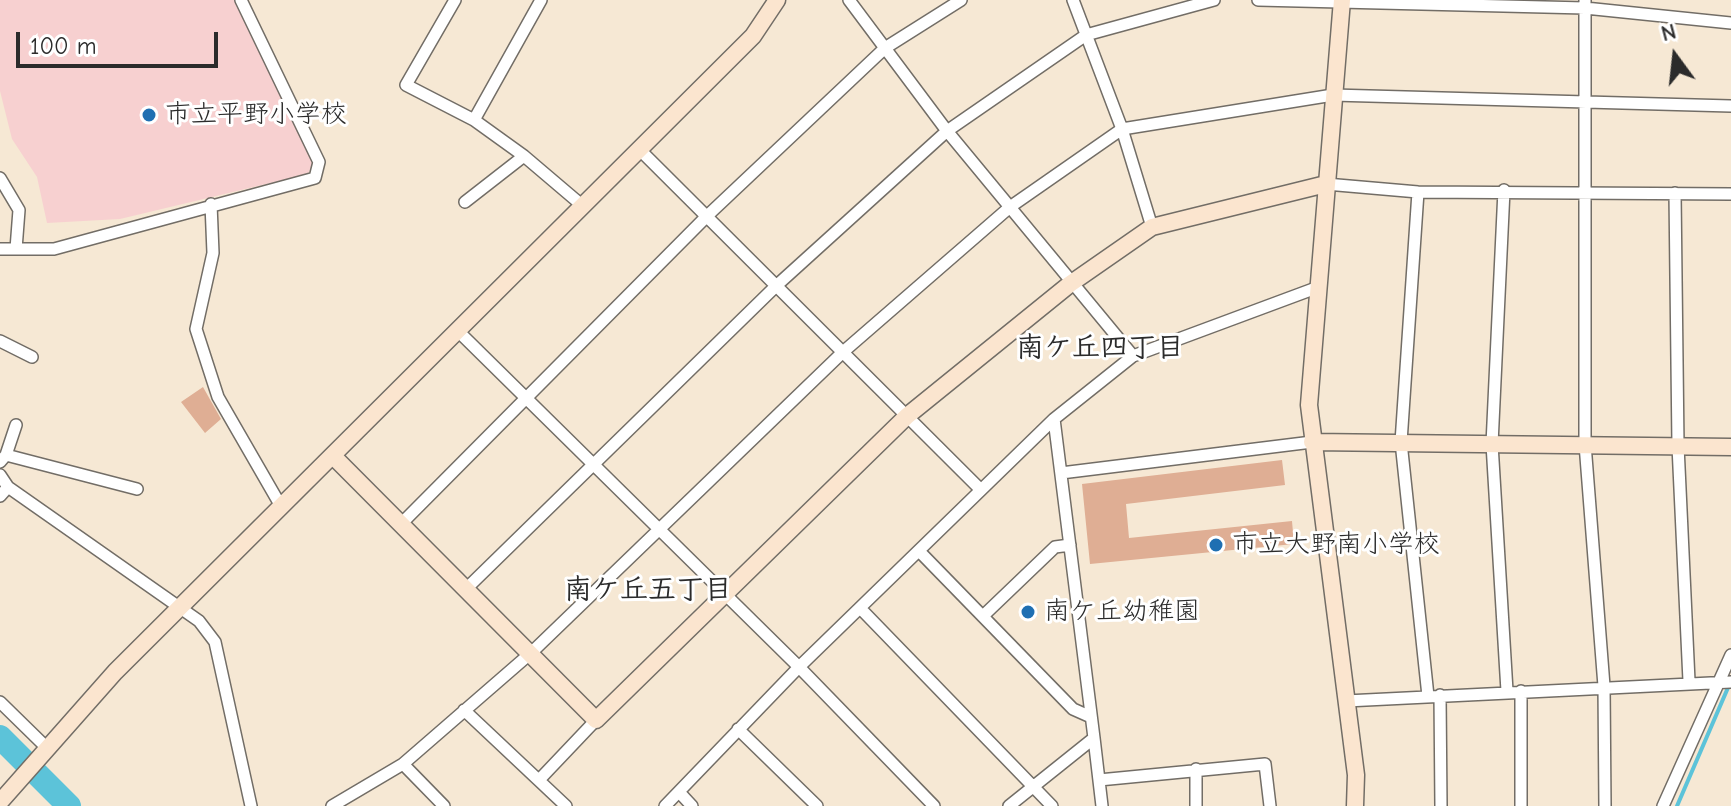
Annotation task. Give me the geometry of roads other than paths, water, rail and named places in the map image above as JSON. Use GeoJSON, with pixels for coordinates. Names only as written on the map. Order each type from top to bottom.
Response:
{"type":"FeatureCollection","features":[{"type":"Feature","properties":{"kind":"street"},"geometry":{"type":"LineString","coordinates":[[0,249],[54,249],[315,178],[319,162],[241,0]]}},
{"type":"Feature","properties":{"kind":"street"},"geometry":{"type":"LineString","coordinates":[[455,0],[406,85],[474,120],[524,156],[584,207]]}},
{"type":"Feature","properties":{"kind":"street"},"geometry":{"type":"LineString","coordinates":[[474,120],[541,0]]}},
{"type":"Feature","properties":{"kind":"street"},"geometry":{"type":"LineString","coordinates":[[0,802],[46,747],[180,608],[753,36],[777,0]]}},
{"type":"Feature","properties":{"kind":"street"},"geometry":{"type":"LineString","coordinates":[[849,0],[947,131],[1070,284],[1133,356]]}},
{"type":"Feature","properties":{"kind":"street"},"geometry":{"type":"LineString","coordinates":[[402,523],[707,216],[885,48],[961,0]]}},
{"type":"Feature","properties":{"kind":"street"},"geometry":{"type":"LineString","coordinates":[[1073,0],[1122,129],[1152,227]]}},
{"type":"Feature","properties":{"kind":"street"},"geometry":{"type":"LineString","coordinates":[[467,588],[776,286],[947,131],[1086,35],[1214,0]]}},
{"type":"Feature","properties":{"kind":"street"},"geometry":{"type":"LineString","coordinates":[[1258,0],[1585,4],[1731,23]]}},
{"type":"Feature","properties":{"kind":"street"},"geometry":{"type":"LineString","coordinates":[[1342,0],[1310,371],[1312,442],[1356,775],[1355,806]]}},
{"type":"Feature","properties":{"kind":"street"},"geometry":{"type":"LineString","coordinates":[[1585,4],[1585,444],[1604,686],[1605,806]]}},
{"type":"Feature","properties":{"kind":"street"},"geometry":{"type":"LineString","coordinates":[[332,806],[403,764],[532,652],[843,352],[1010,207],[1122,129],[1333,95],[1731,106]]}},
{"type":"Feature","properties":{"kind":"street"},"geometry":{"type":"LineString","coordinates":[[641,151],[981,490]]}},
{"type":"Feature","properties":{"kind":"street"},"geometry":{"type":"LineString","coordinates":[[465,202],[524,156]]}},
{"type":"Feature","properties":{"kind":"street"},"geometry":{"type":"LineString","coordinates":[[0,178],[19,210],[16,249]]}},
{"type":"Feature","properties":{"kind":"street"},"geometry":{"type":"LineString","coordinates":[[539,780],[596,720],[907,416],[1070,284],[1152,227],[1326,184],[1418,192],[1504,190],[1731,194]]}},
{"type":"Feature","properties":{"kind":"street"},"geometry":{"type":"LineString","coordinates":[[1504,190],[1492,444],[1507,691]]}},
{"type":"Feature","properties":{"kind":"street"},"geometry":{"type":"LineString","coordinates":[[1418,192],[1401,442],[1434,696],[1441,806]]}},
{"type":"Feature","properties":{"kind":"street"},"geometry":{"type":"LineString","coordinates":[[1675,193],[1678,446],[1689,681]]}},
{"type":"Feature","properties":{"kind":"street"},"geometry":{"type":"LineString","coordinates":[[211,204],[213,253],[196,329],[218,397],[282,508]]}},
{"type":"Feature","properties":{"kind":"street"},"geometry":{"type":"LineString","coordinates":[[665,806],[799,667],[1054,419],[1133,356],[1316,288]]}},
{"type":"Feature","properties":{"kind":"street"},"geometry":{"type":"LineString","coordinates":[[459,332],[799,667],[934,806]]}},
{"type":"Feature","properties":{"kind":"street"},"geometry":{"type":"LineString","coordinates":[[0,341],[32,357]]}},
{"type":"Feature","properties":{"kind":"street"},"geometry":{"type":"LineString","coordinates":[[1054,419],[1102,806]]}},
{"type":"Feature","properties":{"kind":"street"},"geometry":{"type":"LineString","coordinates":[[16,425],[3,458],[137,489]]}},
{"type":"Feature","properties":{"kind":"street"},"geometry":{"type":"LineString","coordinates":[[1061,473],[1312,442],[1731,447]]}},
{"type":"Feature","properties":{"kind":"street"},"geometry":{"type":"LineString","coordinates":[[333,456],[532,652],[596,720]]}},
{"type":"Feature","properties":{"kind":"street"},"geometry":{"type":"LineString","coordinates":[[0,475],[4,491],[199,621],[215,642],[251,806]]}},
{"type":"Feature","properties":{"kind":"street"},"geometry":{"type":"LineString","coordinates":[[984,615],[1055,547],[1070,545]]}},
{"type":"Feature","properties":{"kind":"street"},"geometry":{"type":"LineString","coordinates":[[919,551],[1073,709],[1091,717]]}},
{"type":"Feature","properties":{"kind":"street"},"geometry":{"type":"LineString","coordinates":[[860,608],[1052,806]]}},
{"type":"Feature","properties":{"kind":"street"},"geometry":{"type":"LineString","coordinates":[[1663,806],[1726,681],[1731,655]]}},
{"type":"Feature","properties":{"kind":"street"},"geometry":{"type":"LineString","coordinates":[[1346,701],[1726,681]]}},
{"type":"Feature","properties":{"kind":"street"},"geometry":{"type":"LineString","coordinates":[[1521,691],[1521,806]]}},
{"type":"Feature","properties":{"kind":"street"},"geometry":{"type":"LineString","coordinates":[[0,702],[46,747]]}},
{"type":"Feature","properties":{"kind":"street"},"geometry":{"type":"LineString","coordinates":[[464,710],[566,806]]}},
{"type":"Feature","properties":{"kind":"street"},"geometry":{"type":"LineString","coordinates":[[738,729],[817,806]]}},
{"type":"Feature","properties":{"kind":"street"},"geometry":{"type":"LineString","coordinates":[[1009,806],[1094,738]]}},
{"type":"Feature","properties":{"kind":"street"},"geometry":{"type":"LineString","coordinates":[[403,764],[444,806]]}},
{"type":"Feature","properties":{"kind":"street"},"geometry":{"type":"LineString","coordinates":[[1099,780],[1265,764],[1270,806]]}},
{"type":"Feature","properties":{"kind":"street"},"geometry":{"type":"LineString","coordinates":[[1196,769],[1196,806]]}},
{"type":"Feature","properties":{"kind":"street"},"geometry":{"type":"LineString","coordinates":[[679,792],[692,806]]}},
{"type":"Feature","properties":{"kind":"waterway"},"geometry":{"type":"LineString","coordinates":[[1677,806],[1730,683]]}},
{"type":"Feature","properties":{"kind":"waterway"},"geometry":{"type":"LineString","coordinates":[[0,737],[69,806]]}},
{"type":"Feature","properties":{"kind":"place","name":"市立平野小学校"},"geometry":{"type":"Point","coordinates":[149,115]}},
{"type":"Feature","properties":{"kind":"place","name":"市立大野南小学校"},"geometry":{"type":"Point","coordinates":[1216,545]}},
{"type":"Feature","properties":{"kind":"place","name":"南ケ丘幼稚園"},"geometry":{"type":"Point","coordinates":[1028,612]}},
{"type":"Feature","properties":{"kind":"district","name":"南ケ丘四丁目"},"geometry":{"type":"Point","coordinates":[1100,348]}},
{"type":"Feature","properties":{"kind":"district","name":"南ケ丘五丁目"},"geometry":{"type":"Point","coordinates":[648,590]}}]}
